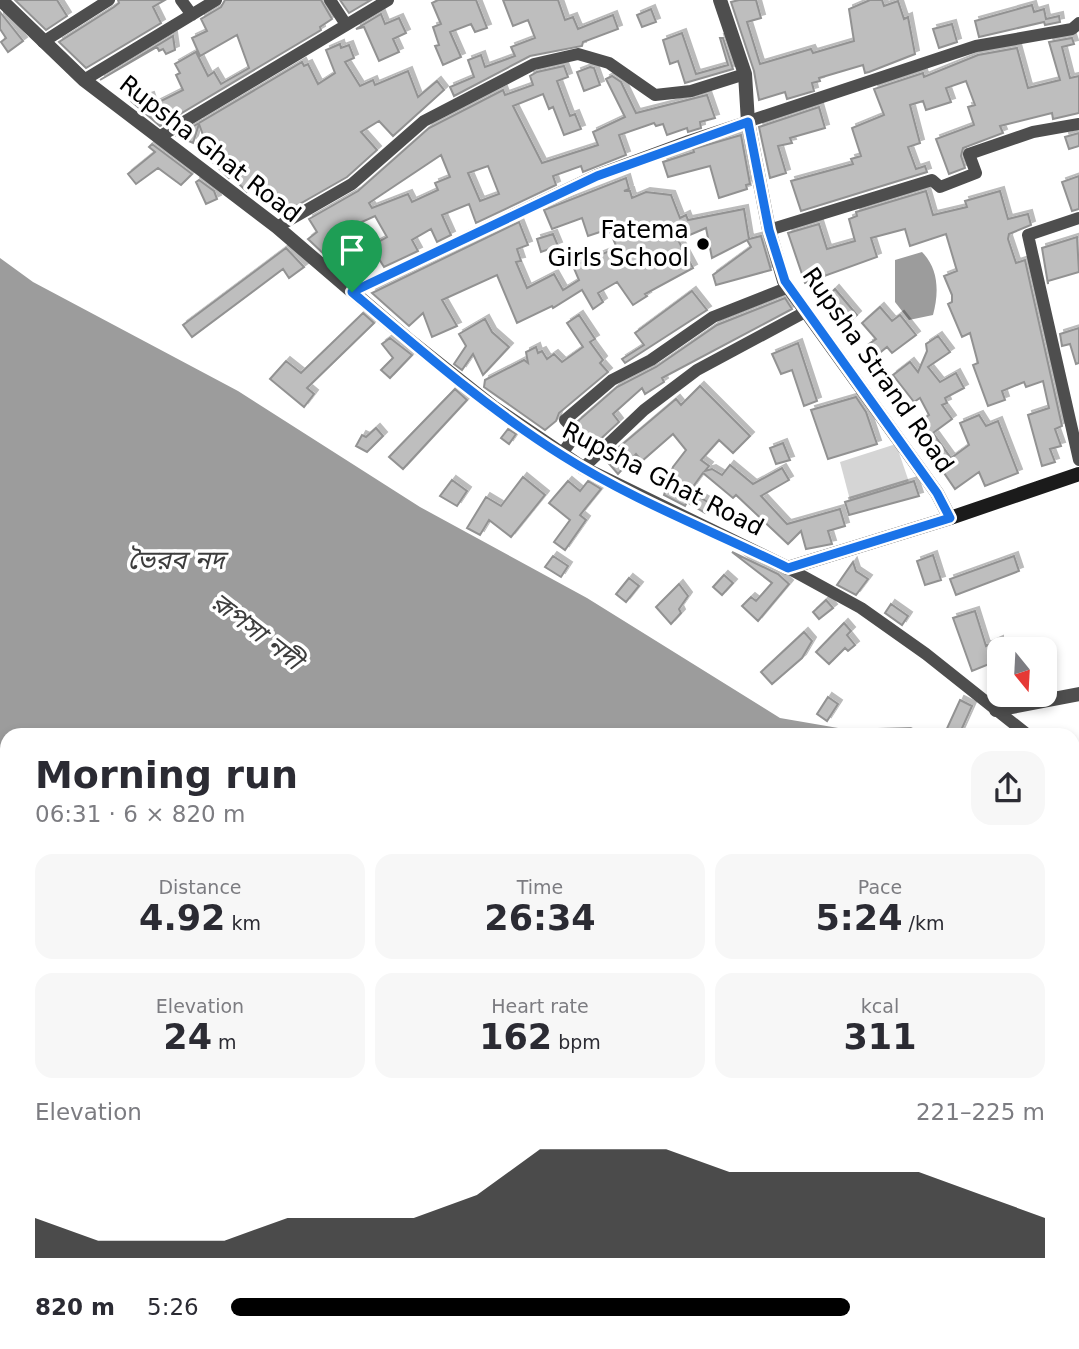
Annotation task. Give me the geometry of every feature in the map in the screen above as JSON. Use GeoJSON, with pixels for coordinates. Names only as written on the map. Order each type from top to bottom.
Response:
{"type":"FeatureCollection","features":[{"type":"Feature","properties":{"kind":"main road"},"geometry":{"type":"LineString","coordinates":[[788,568],[950,518],[1079,474]]}},
{"type":"Feature","properties":{"kind":"street","name":"Rupsha Ghat Road"},"geometry":{"type":"LineString","coordinates":[[1,0],[84,80],[277,227],[493,407],[583,468],[788,568]]}},
{"type":"Feature","properties":{"kind":"street"},"geometry":{"type":"LineString","coordinates":[[43,42],[109,0]]}},
{"type":"Feature","properties":{"kind":"street"},"geometry":{"type":"LineString","coordinates":[[181,0],[192,15]]}},
{"type":"Feature","properties":{"kind":"street"},"geometry":{"type":"LineString","coordinates":[[84,80],[216,0]]}},
{"type":"Feature","properties":{"kind":"street"},"geometry":{"type":"LineString","coordinates":[[330,0],[345,23]]}},
{"type":"Feature","properties":{"kind":"street"},"geometry":{"type":"LineString","coordinates":[[159,137],[345,23],[388,0]]}},
{"type":"Feature","properties":{"kind":"street","name":"Rupsha Strand Road"},"geometry":{"type":"LineString","coordinates":[[720,0],[745,74],[748,122],[769,230],[789,287],[937,493],[950,518]]}},
{"type":"Feature","properties":{"kind":"street"},"geometry":{"type":"LineString","coordinates":[[352,292],[597,176],[976,46],[1072,29],[1079,23]]}},
{"type":"Feature","properties":{"kind":"street"},"geometry":{"type":"LineString","coordinates":[[277,227],[352,184],[424,121],[534,64],[578,54],[610,63],[655,95],[691,91],[745,74]]}},
{"type":"Feature","properties":{"kind":"street"},"geometry":{"type":"LineString","coordinates":[[769,230],[932,180],[940,187],[976,173],[968,154],[1033,132],[1079,124]]}},
{"type":"Feature","properties":{"kind":"street"},"geometry":{"type":"LineString","coordinates":[[1079,218],[1028,235],[1079,460]]}},
{"type":"Feature","properties":{"kind":"street"},"geometry":{"type":"LineString","coordinates":[[562,455],[577,433],[565,420],[612,380],[652,360],[713,317],[789,287]]}},
{"type":"Feature","properties":{"kind":"street"},"geometry":{"type":"LineString","coordinates":[[583,468],[644,410],[697,370],[807,311]]}},
{"type":"Feature","properties":{"kind":"street"},"geometry":{"type":"LineString","coordinates":[[788,568],[861,608],[926,654],[1019,728]]}},
{"type":"Feature","properties":{"kind":"street"},"geometry":{"type":"LineString","coordinates":[[996,710],[1079,694]]}},
{"type":"Feature","properties":{"kind":"shaded area"},"geometry":{"type":"Polygon","coordinates":[[[896,444],[909,482],[850,500],[840,462],[896,444]]]}},
{"type":"Feature","properties":{"kind":"water"},"geometry":{"type":"Polygon","coordinates":[[[922,252],[935,274],[935,307],[933,315],[909,320],[895,302],[895,260],[922,252]]]}},
{"type":"Feature","properties":{"kind":"water","name":"ভৈরব নদ"},"geometry":{"type":"Polygon","coordinates":[[[0,258],[33,282],[238,391],[420,507],[587,598],[780,718],[838,728],[0,728],[0,258]]]}},
{"type":"Feature","properties":{"kind":"building"},"geometry":{"type":"Polygon","coordinates":[[[15,0],[57,0],[67,16],[46,30],[15,0]]]}},
{"type":"Feature","properties":{"kind":"building"},"geometry":{"type":"Polygon","coordinates":[[[118,0],[165,0],[153,7],[161,23],[86,68],[59,42],[114,7],[119,3],[118,0]]]}},
{"type":"Feature","properties":{"kind":"building"},"geometry":{"type":"Polygon","coordinates":[[[225,0],[321,0],[332,19],[320,27],[321,30],[160,126],[132,102],[150,96],[153,105],[183,90],[176,75],[180,73],[175,64],[196,52],[208,76],[214,72],[221,84],[249,68],[237,35],[200,56],[192,38],[207,31],[201,19],[221,7],[225,0]]]}},
{"type":"Feature","properties":{"kind":"building"},"geometry":{"type":"Polygon","coordinates":[[[340,0],[371,0],[349,13],[340,0]]]}},
{"type":"Feature","properties":{"kind":"building"},"geometry":{"type":"Polygon","coordinates":[[[438,0],[476,0],[487,28],[475,32],[471,24],[450,32],[461,57],[443,65],[435,46],[439,45],[433,27],[441,24],[432,3],[438,0]]]}},
{"type":"Feature","properties":{"kind":"building"},"geometry":{"type":"Polygon","coordinates":[[[503,0],[558,0],[565,20],[573,17],[578,29],[613,15],[618,29],[583,42],[582,46],[530,56],[454,96],[450,87],[474,77],[468,60],[481,55],[485,67],[515,56],[511,47],[535,38],[528,20],[513,26],[503,0]]]}},
{"type":"Feature","properties":{"kind":"building"},"geometry":{"type":"Polygon","coordinates":[[[756,0],[761,18],[747,22],[760,64],[811,49],[813,53],[854,41],[849,9],[870,0],[882,0],[884,6],[898,1],[904,19],[908,17],[915,54],[865,73],[863,65],[819,78],[820,81],[812,83],[814,91],[787,99],[785,92],[759,100],[754,71],[731,2],[756,0]]]}},
{"type":"Feature","properties":{"kind":"building"},"geometry":{"type":"Polygon","coordinates":[[[1032,5],[1034,12],[1044,9],[1046,19],[1059,16],[1060,22],[1045,25],[1044,22],[979,37],[975,21],[1032,5]]]}},
{"type":"Feature","properties":{"kind":"building"},"geometry":{"type":"Polygon","coordinates":[[[651,9],[656,22],[642,27],[637,15],[651,9]]]}},
{"type":"Feature","properties":{"kind":"building"},"geometry":{"type":"Polygon","coordinates":[[[0,12],[23,41],[8,52],[1,42],[6,38],[0,29],[0,12]]]}},
{"type":"Feature","properties":{"kind":"building"},"geometry":{"type":"Polygon","coordinates":[[[381,14],[385,24],[399,18],[406,33],[393,39],[399,52],[379,61],[364,27],[356,29],[381,14]]]}},
{"type":"Feature","properties":{"kind":"building"},"geometry":{"type":"Polygon","coordinates":[[[952,24],[957,42],[939,48],[933,29],[952,24]]]}},
{"type":"Feature","properties":{"kind":"building"},"geometry":{"type":"Polygon","coordinates":[[[682,33],[696,74],[728,65],[720,38],[723,38],[733,69],[685,83],[678,61],[670,64],[663,40],[682,33]]]}},
{"type":"Feature","properties":{"kind":"building"},"geometry":{"type":"Polygon","coordinates":[[[173,36],[175,50],[166,54],[163,49],[159,51],[157,47],[100,80],[173,36]]]}},
{"type":"Feature","properties":{"kind":"building"},"geometry":{"type":"Polygon","coordinates":[[[1072,38],[1074,44],[1062,47],[1070,78],[1079,76],[1079,113],[1053,119],[1052,113],[1000,126],[1003,133],[963,148],[961,156],[965,168],[949,174],[936,139],[974,125],[968,107],[975,105],[966,81],[946,88],[951,102],[926,110],[923,101],[910,105],[920,143],[908,147],[916,169],[925,166],[927,172],[801,211],[791,181],[853,164],[851,159],[861,156],[852,128],[884,115],[874,89],[923,73],[924,77],[978,55],[1017,48],[1028,88],[1060,80],[1049,42],[1072,38]]]}},
{"type":"Feature","properties":{"kind":"building"},"geometry":{"type":"Polygon","coordinates":[[[340,44],[341,48],[349,45],[354,58],[345,62],[360,86],[373,80],[375,85],[408,71],[418,97],[437,81],[444,90],[393,136],[379,121],[361,132],[377,150],[347,177],[289,210],[253,187],[247,192],[209,159],[211,157],[199,124],[193,143],[177,136],[302,62],[304,66],[308,64],[318,84],[335,73],[326,50],[340,44]]]}},
{"type":"Feature","properties":{"kind":"building"},"geometry":{"type":"Polygon","coordinates":[[[564,66],[568,77],[557,81],[570,116],[575,114],[581,129],[564,135],[553,107],[549,109],[543,94],[513,106],[542,163],[598,145],[593,132],[625,117],[606,79],[612,76],[621,82],[636,113],[707,95],[715,118],[700,122],[701,128],[688,132],[687,128],[667,135],[663,124],[656,126],[654,123],[619,135],[626,155],[583,172],[581,166],[553,176],[556,185],[476,223],[469,204],[442,215],[451,235],[437,242],[431,229],[412,240],[418,251],[384,267],[371,246],[387,237],[375,216],[346,229],[352,242],[328,258],[308,239],[317,232],[309,219],[358,191],[429,128],[503,90],[505,95],[533,85],[530,76],[564,66]],[[441,155],[369,203],[372,208],[408,194],[412,202],[438,190],[435,183],[450,177],[441,155]],[[488,166],[468,173],[480,201],[499,194],[488,166]]]}},
{"type":"Feature","properties":{"kind":"building"},"geometry":{"type":"Polygon","coordinates":[[[594,68],[600,85],[584,91],[577,72],[594,68]]]}},
{"type":"Feature","properties":{"kind":"building"},"geometry":{"type":"Polygon","coordinates":[[[819,107],[825,128],[790,138],[792,143],[778,146],[786,173],[770,178],[759,127],[819,107]]]}},
{"type":"Feature","properties":{"kind":"building"},"geometry":{"type":"Polygon","coordinates":[[[1079,133],[1079,146],[1069,149],[1065,137],[1079,133]]]}},
{"type":"Feature","properties":{"kind":"building"},"geometry":{"type":"Polygon","coordinates":[[[741,135],[750,184],[746,185],[747,189],[719,198],[710,166],[668,177],[663,162],[694,152],[693,149],[741,135]]]}},
{"type":"Feature","properties":{"kind":"building"},"geometry":{"type":"Polygon","coordinates":[[[152,144],[192,174],[181,185],[158,168],[136,184],[128,174],[155,152],[149,147],[152,144]]]}},
{"type":"Feature","properties":{"kind":"building"},"geometry":{"type":"Polygon","coordinates":[[[1079,176],[1079,209],[1072,211],[1062,182],[1079,176]]]}},
{"type":"Feature","properties":{"kind":"building"},"geometry":{"type":"Polygon","coordinates":[[[626,178],[629,189],[624,191],[630,191],[632,198],[646,192],[671,195],[680,218],[686,215],[688,220],[744,209],[749,239],[761,236],[771,270],[716,285],[713,275],[751,247],[747,240],[712,258],[706,228],[678,240],[693,268],[645,294],[647,296],[633,305],[617,282],[598,293],[603,302],[593,309],[582,290],[553,308],[552,306],[517,323],[497,275],[442,300],[457,326],[432,337],[423,313],[409,326],[372,293],[519,222],[528,245],[517,249],[521,261],[516,262],[527,288],[554,274],[563,290],[579,280],[573,266],[617,248],[609,229],[588,236],[582,218],[552,229],[544,210],[626,178]]]}},
{"type":"Feature","properties":{"kind":"building"},"geometry":{"type":"Polygon","coordinates":[[[199,180],[214,191],[217,199],[206,204],[196,182],[199,180]]]}},
{"type":"Feature","properties":{"kind":"building"},"geometry":{"type":"Polygon","coordinates":[[[926,191],[933,215],[967,207],[965,201],[1000,191],[1008,219],[1028,214],[1031,225],[1009,234],[1008,239],[1016,263],[1025,260],[1062,426],[1055,429],[1061,446],[1050,449],[1055,462],[1042,466],[1028,415],[1049,408],[1043,381],[1026,387],[1024,382],[1002,391],[1005,400],[988,406],[973,365],[978,363],[970,333],[962,337],[948,304],[952,302],[952,295],[944,276],[957,271],[946,234],[910,246],[905,229],[871,238],[877,257],[805,283],[788,233],[819,224],[827,249],[855,241],[849,219],[857,216],[856,212],[926,191]]]}},
{"type":"Feature","properties":{"kind":"building"},"geometry":{"type":"Polygon","coordinates":[[[553,234],[558,246],[541,252],[537,239],[553,234]]]}},
{"type":"Feature","properties":{"kind":"building"},"geometry":{"type":"Polygon","coordinates":[[[1077,237],[1079,272],[1048,281],[1048,284],[1042,248],[1077,237]]]}},
{"type":"Feature","properties":{"kind":"building"},"geometry":{"type":"Polygon","coordinates":[[[286,248],[304,267],[289,278],[283,269],[192,337],[183,325],[286,248]]]}},
{"type":"Feature","properties":{"kind":"building"},"geometry":{"type":"Polygon","coordinates":[[[835,289],[857,315],[844,327],[835,317],[842,311],[829,295],[835,289]]]}},
{"type":"Feature","properties":{"kind":"building"},"geometry":{"type":"Polygon","coordinates":[[[692,291],[707,310],[625,363],[622,359],[644,345],[635,333],[692,291]]]}},
{"type":"Feature","properties":{"kind":"building"},"geometry":{"type":"Polygon","coordinates":[[[785,298],[792,309],[662,378],[664,382],[645,394],[642,388],[613,414],[619,422],[594,445],[585,435],[578,421],[617,387],[656,367],[717,325],[785,298]]]}},
{"type":"Feature","properties":{"kind":"building"},"geometry":{"type":"Polygon","coordinates":[[[880,307],[892,321],[900,315],[916,335],[892,353],[887,347],[877,355],[869,344],[876,339],[862,323],[880,307]]]}},
{"type":"Feature","properties":{"kind":"building"},"geometry":{"type":"Polygon","coordinates":[[[363,313],[374,323],[307,388],[314,394],[304,407],[270,379],[286,361],[301,373],[363,313]]]}},
{"type":"Feature","properties":{"kind":"building"},"geometry":{"type":"Polygon","coordinates":[[[579,315],[595,339],[590,342],[603,360],[600,363],[608,372],[559,413],[556,421],[545,430],[484,387],[485,380],[524,360],[528,363],[526,352],[536,347],[538,353],[542,351],[547,359],[554,354],[562,362],[583,347],[567,323],[579,315]]]}},
{"type":"Feature","properties":{"kind":"building"},"geometry":{"type":"Polygon","coordinates":[[[485,319],[492,332],[509,347],[483,375],[473,354],[462,370],[454,364],[466,346],[459,334],[485,319]]]}},
{"type":"Feature","properties":{"kind":"building"},"geometry":{"type":"Polygon","coordinates":[[[1079,328],[1079,363],[1076,364],[1070,344],[1062,346],[1060,334],[1079,328]]]}},
{"type":"Feature","properties":{"kind":"building"},"geometry":{"type":"Polygon","coordinates":[[[938,336],[950,352],[928,367],[940,382],[956,373],[964,388],[945,398],[947,403],[942,405],[952,419],[933,433],[951,458],[969,445],[960,423],[979,415],[986,426],[998,421],[1018,473],[985,486],[979,472],[955,489],[923,442],[925,440],[915,426],[929,415],[920,398],[914,402],[893,375],[910,362],[918,372],[927,351],[926,344],[938,336]]]}},
{"type":"Feature","properties":{"kind":"building"},"geometry":{"type":"Polygon","coordinates":[[[390,338],[412,355],[390,378],[381,370],[393,358],[382,344],[390,338]]]}},
{"type":"Feature","properties":{"kind":"building"},"geometry":{"type":"Polygon","coordinates":[[[798,343],[817,401],[804,406],[792,370],[781,374],[772,354],[798,343]]]}},
{"type":"Feature","properties":{"kind":"building"},"geometry":{"type":"Polygon","coordinates":[[[700,386],[750,436],[733,453],[719,440],[701,460],[709,466],[705,471],[712,469],[722,475],[730,465],[753,484],[782,468],[789,480],[761,496],[787,524],[840,509],[845,526],[828,531],[832,544],[806,549],[801,531],[788,544],[736,495],[733,498],[703,473],[690,491],[711,504],[705,513],[687,502],[685,506],[664,495],[673,467],[686,450],[673,434],[642,461],[636,454],[618,474],[605,459],[676,399],[681,405],[700,386]]]}},
{"type":"Feature","properties":{"kind":"building"},"geometry":{"type":"Polygon","coordinates":[[[455,389],[467,400],[403,469],[389,457],[455,389]]]}},
{"type":"Feature","properties":{"kind":"building"},"geometry":{"type":"Polygon","coordinates":[[[856,397],[866,412],[877,444],[828,459],[811,410],[856,397]]]}},
{"type":"Feature","properties":{"kind":"building"},"geometry":{"type":"Polygon","coordinates":[[[376,428],[383,436],[367,452],[356,446],[362,435],[366,437],[376,428]]]}},
{"type":"Feature","properties":{"kind":"building"},"geometry":{"type":"Polygon","coordinates":[[[508,429],[516,434],[509,444],[501,438],[508,429]]]}},
{"type":"Feature","properties":{"kind":"building"},"geometry":{"type":"Polygon","coordinates":[[[783,443],[790,460],[776,464],[770,448],[783,443]]]}},
{"type":"Feature","properties":{"kind":"building"},"geometry":{"type":"Polygon","coordinates":[[[523,477],[545,495],[511,537],[489,520],[480,535],[467,528],[486,497],[501,506],[523,477]]]}},
{"type":"Feature","properties":{"kind":"building"},"geometry":{"type":"Polygon","coordinates":[[[452,480],[467,491],[457,506],[440,496],[452,480]]]}},
{"type":"Feature","properties":{"kind":"building"},"geometry":{"type":"Polygon","coordinates":[[[568,481],[580,491],[588,481],[601,489],[580,515],[586,520],[565,550],[554,542],[570,520],[549,503],[568,481]]]}},
{"type":"Feature","properties":{"kind":"building"},"geometry":{"type":"Polygon","coordinates":[[[914,481],[919,496],[849,515],[845,502],[914,481]]]}},
{"type":"Feature","properties":{"kind":"building"},"geometry":{"type":"Polygon","coordinates":[[[732,552],[778,574],[789,584],[758,621],[742,606],[751,597],[756,601],[772,583],[732,552]]]}},
{"type":"Feature","properties":{"kind":"building"},"geometry":{"type":"Polygon","coordinates":[[[933,555],[941,580],[925,585],[917,561],[933,555]]]}},
{"type":"Feature","properties":{"kind":"building"},"geometry":{"type":"Polygon","coordinates":[[[553,556],[568,566],[561,577],[545,567],[553,556]]]}},
{"type":"Feature","properties":{"kind":"building"},"geometry":{"type":"Polygon","coordinates":[[[1014,556],[1019,571],[956,595],[950,579],[1014,556]]]}},
{"type":"Feature","properties":{"kind":"building"},"geometry":{"type":"Polygon","coordinates":[[[853,562],[856,571],[868,579],[856,595],[837,585],[853,562]]]}},
{"type":"Feature","properties":{"kind":"building"},"geometry":{"type":"Polygon","coordinates":[[[724,575],[733,583],[722,595],[713,587],[724,575]]]}},
{"type":"Feature","properties":{"kind":"building"},"geometry":{"type":"Polygon","coordinates":[[[629,578],[639,586],[626,602],[616,594],[629,578]]]}},
{"type":"Feature","properties":{"kind":"building"},"geometry":{"type":"Polygon","coordinates":[[[679,584],[688,596],[679,609],[681,613],[671,624],[656,607],[679,584]]]}},
{"type":"Feature","properties":{"kind":"building"},"geometry":{"type":"Polygon","coordinates":[[[826,600],[833,608],[819,619],[813,612],[826,600]]]}},
{"type":"Feature","properties":{"kind":"building"},"geometry":{"type":"Polygon","coordinates":[[[891,604],[908,616],[902,625],[885,613],[891,604]]]}},
{"type":"Feature","properties":{"kind":"building"},"geometry":{"type":"Polygon","coordinates":[[[975,611],[987,646],[987,665],[972,671],[953,618],[975,611]]]}},
{"type":"Feature","properties":{"kind":"building"},"geometry":{"type":"Polygon","coordinates":[[[844,623],[851,631],[847,635],[855,645],[848,651],[845,648],[829,664],[816,652],[844,623]]]}},
{"type":"Feature","properties":{"kind":"building"},"geometry":{"type":"Polygon","coordinates":[[[804,632],[812,641],[802,658],[772,684],[761,672],[804,632]]]}},
{"type":"Feature","properties":{"kind":"building"},"geometry":{"type":"Polygon","coordinates":[[[828,697],[838,704],[827,721],[817,714],[828,697]]]}},
{"type":"Feature","properties":{"kind":"building"},"geometry":{"type":"Polygon","coordinates":[[[960,700],[972,706],[962,728],[947,728],[960,700]]]}},
{"type":"Feature","properties":{"kind":"place","name":"Fatema Girls School"},"geometry":{"type":"Point","coordinates":[703,244]}},
{"type":"Feature","properties":{"kind":"route"},"geometry":{"type":"LineString","coordinates":[[748,122],[769,230],[785,281],[937,493],[950,518],[788,568],[639,498],[562,455],[493,407],[352,292],[597,176],[748,122]]}},
{"type":"Feature","properties":{"kind":"water label","name":"রূপসা নদী"},"geometry":{"type":"Point","coordinates":[257,631]}}]}
